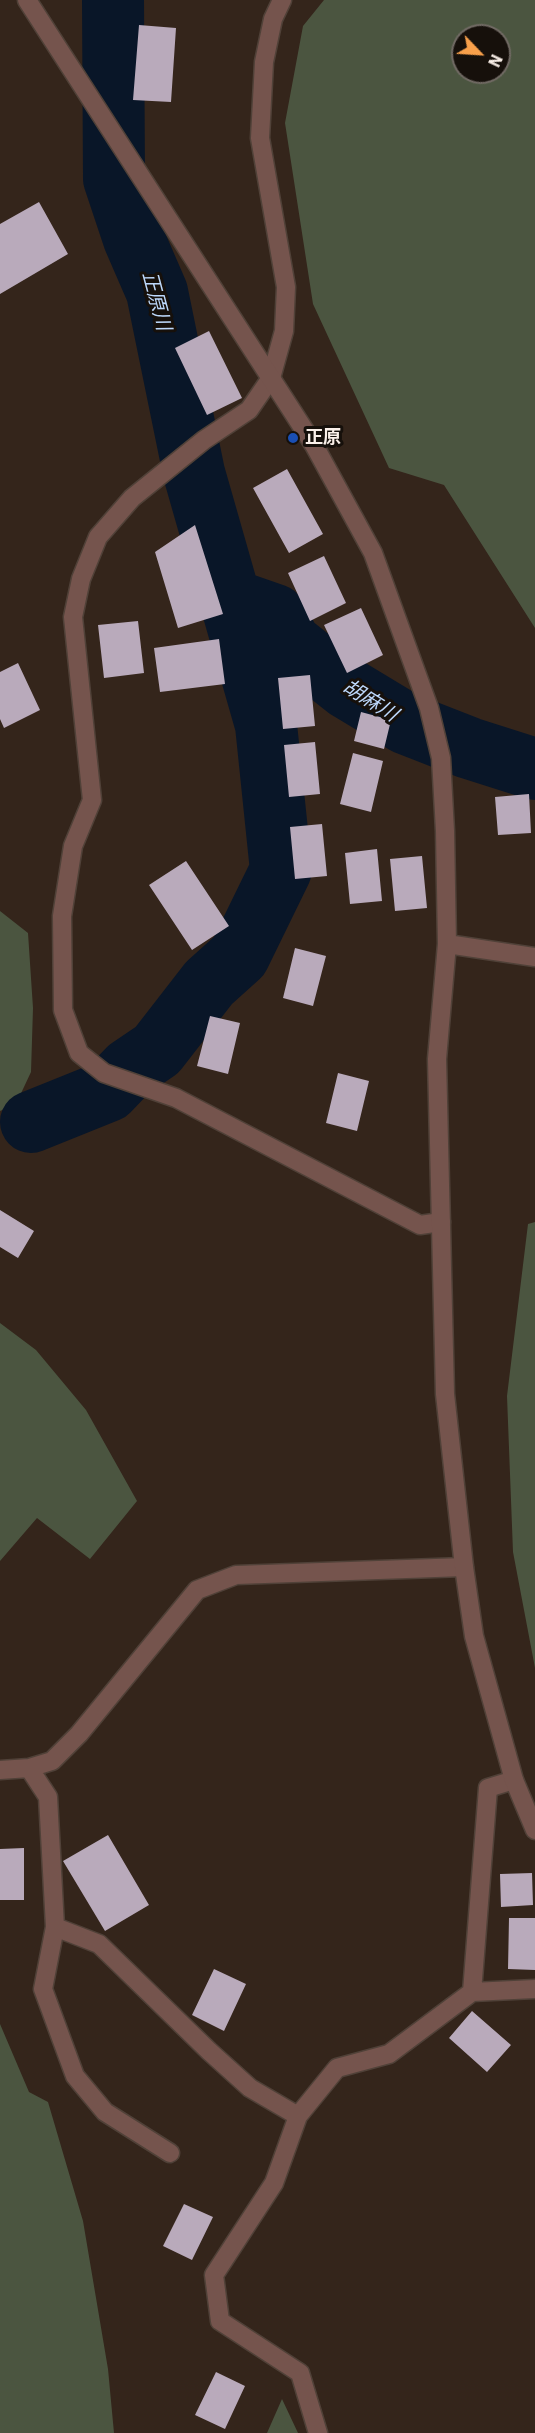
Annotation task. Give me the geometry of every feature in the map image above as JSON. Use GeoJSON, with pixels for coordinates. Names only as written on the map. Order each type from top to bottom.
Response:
{"type":"FeatureCollection","features":[{"type":"Feature","properties":{"kind":"street"},"geometry":{"type":"LineString","coordinates":[[27,0],[314,445],[373,553],[429,708],[441,758],[445,831],[447,944],[437,1059],[445,1394],[474,1636],[514,1780],[535,1830]]}},
{"type":"Feature","properties":{"kind":"street"},"geometry":{"type":"LineString","coordinates":[[282,0],[273,19],[264,62],[260,138],[286,287],[284,331],[271,378],[249,410],[204,440],[132,498],[98,537],[81,579],[73,617],[92,800],[73,846],[62,916],[63,1010],[80,1053],[104,1073],[176,1098],[420,1225],[441,1222]]}},
{"type":"Feature","properties":{"kind":"street"},"geometry":{"type":"LineString","coordinates":[[447,944],[535,957]]}},
{"type":"Feature","properties":{"kind":"street"},"geometry":{"type":"LineString","coordinates":[[0,1770],[29,1768],[52,1761],[79,1734],[197,1590],[236,1575],[464,1567]]}},
{"type":"Feature","properties":{"kind":"street"},"geometry":{"type":"LineString","coordinates":[[29,1768],[48,1797],[55,1928],[43,1989],[75,2076],[105,2112],[170,2153]]}},
{"type":"Feature","properties":{"kind":"street"},"geometry":{"type":"LineString","coordinates":[[472,1992],[488,1788],[514,1780]]}},
{"type":"Feature","properties":{"kind":"street"},"geometry":{"type":"LineString","coordinates":[[55,1928],[99,1944],[209,2052],[250,2088],[297,2116]]}},
{"type":"Feature","properties":{"kind":"street"},"geometry":{"type":"LineString","coordinates":[[318,2433],[300,2373],[220,2321],[214,2275],[273,2183],[297,2116],[337,2068],[389,2054],[472,1992],[535,1989]]}},
{"type":"Feature","properties":{"kind":"green space"},"geometry":{"type":"Polygon","coordinates":[[[324,0],[535,0],[535,628],[444,485],[389,468],[313,304],[285,123],[303,26],[324,0]]]}},
{"type":"Feature","properties":{"kind":"green space"},"geometry":{"type":"Polygon","coordinates":[[[0,911],[28,933],[33,1008],[31,1072],[16,1104],[0,1111],[0,911]]]}},
{"type":"Feature","properties":{"kind":"green space"},"geometry":{"type":"Polygon","coordinates":[[[535,1222],[535,1668],[513,1552],[507,1396],[528,1224],[535,1222]]]}},
{"type":"Feature","properties":{"kind":"green space"},"geometry":{"type":"Polygon","coordinates":[[[0,1323],[36,1350],[86,1410],[137,1501],[90,1559],[37,1518],[0,1561],[0,1323]]]}},
{"type":"Feature","properties":{"kind":"green space"},"geometry":{"type":"Polygon","coordinates":[[[0,2024],[29,2092],[48,2102],[83,2221],[108,2369],[114,2433],[0,2433],[0,2024]]]}},
{"type":"Feature","properties":{"kind":"green space"},"geometry":{"type":"Polygon","coordinates":[[[282,2399],[298,2433],[267,2433],[282,2399]]]}},
{"type":"Feature","properties":{"kind":"building"},"geometry":{"type":"Polygon","coordinates":[[[139,25],[176,28],[171,102],[133,100],[139,25]]]}},
{"type":"Feature","properties":{"kind":"building"},"geometry":{"type":"Polygon","coordinates":[[[39,202],[68,254],[0,294],[0,224],[39,202]]]}},
{"type":"Feature","properties":{"kind":"building"},"geometry":{"type":"Polygon","coordinates":[[[209,331],[242,398],[207,415],[175,348],[209,331]]]}},
{"type":"Feature","properties":{"kind":"building"},"geometry":{"type":"Polygon","coordinates":[[[287,469],[323,534],[289,553],[253,488],[287,469]]]}},
{"type":"Feature","properties":{"kind":"building"},"geometry":{"type":"Polygon","coordinates":[[[195,525],[223,614],[178,628],[155,552],[195,525]]]}},
{"type":"Feature","properties":{"kind":"building"},"geometry":{"type":"Polygon","coordinates":[[[324,556],[346,603],[310,621],[288,573],[324,556]]]}},
{"type":"Feature","properties":{"kind":"building"},"geometry":{"type":"Polygon","coordinates":[[[361,608],[383,655],[347,673],[324,625],[361,608]]]}},
{"type":"Feature","properties":{"kind":"building"},"geometry":{"type":"Polygon","coordinates":[[[138,621],[144,673],[104,678],[98,625],[138,621]]]}},
{"type":"Feature","properties":{"kind":"building"},"geometry":{"type":"Polygon","coordinates":[[[219,639],[225,684],[160,692],[154,648],[219,639]]]}},
{"type":"Feature","properties":{"kind":"building"},"geometry":{"type":"Polygon","coordinates":[[[18,663],[40,710],[4,728],[0,719],[0,672],[18,663]]]}},
{"type":"Feature","properties":{"kind":"building"},"geometry":{"type":"Polygon","coordinates":[[[310,675],[315,726],[283,729],[278,678],[310,675]]]}},
{"type":"Feature","properties":{"kind":"building"},"geometry":{"type":"Polygon","coordinates":[[[361,712],[391,720],[384,749],[354,741],[361,712]]]}},
{"type":"Feature","properties":{"kind":"building"},"geometry":{"type":"Polygon","coordinates":[[[315,742],[320,794],[289,797],[284,745],[315,742]]]}},
{"type":"Feature","properties":{"kind":"building"},"geometry":{"type":"Polygon","coordinates":[[[353,753],[383,761],[371,812],[340,804],[353,753]]]}},
{"type":"Feature","properties":{"kind":"building"},"geometry":{"type":"Polygon","coordinates":[[[529,794],[531,833],[498,835],[495,797],[529,794]]]}},
{"type":"Feature","properties":{"kind":"building"},"geometry":{"type":"Polygon","coordinates":[[[322,824],[327,876],[295,879],[290,827],[322,824]]]}},
{"type":"Feature","properties":{"kind":"building"},"geometry":{"type":"Polygon","coordinates":[[[377,849],[382,901],[350,904],[345,853],[377,849]]]}},
{"type":"Feature","properties":{"kind":"building"},"geometry":{"type":"Polygon","coordinates":[[[422,856],[427,908],[395,911],[390,859],[422,856]]]}},
{"type":"Feature","properties":{"kind":"building"},"geometry":{"type":"Polygon","coordinates":[[[186,861],[229,926],[192,950],[149,885],[186,861]]]}},
{"type":"Feature","properties":{"kind":"building"},"geometry":{"type":"Polygon","coordinates":[[[295,948],[326,956],[313,1006],[283,998],[295,948]]]}},
{"type":"Feature","properties":{"kind":"building"},"geometry":{"type":"Polygon","coordinates":[[[210,1016],[240,1023],[228,1074],[197,1066],[210,1016]]]}},
{"type":"Feature","properties":{"kind":"building"},"geometry":{"type":"Polygon","coordinates":[[[338,1073],[369,1081],[357,1131],[326,1123],[338,1073]]]}},
{"type":"Feature","properties":{"kind":"building"},"geometry":{"type":"Polygon","coordinates":[[[0,1210],[34,1231],[18,1258],[0,1247],[0,1210]]]}},
{"type":"Feature","properties":{"kind":"building"},"geometry":{"type":"Polygon","coordinates":[[[108,1835],[149,1905],[105,1931],[63,1861],[108,1835]]]}},
{"type":"Feature","properties":{"kind":"building"},"geometry":{"type":"Polygon","coordinates":[[[24,1848],[24,1900],[0,1900],[0,1849],[24,1848]]]}},
{"type":"Feature","properties":{"kind":"building"},"geometry":{"type":"Polygon","coordinates":[[[532,1873],[533,1905],[501,1907],[500,1874],[532,1873]]]}},
{"type":"Feature","properties":{"kind":"building"},"geometry":{"type":"Polygon","coordinates":[[[509,1918],[535,1918],[535,1970],[508,1969],[509,1918]]]}},
{"type":"Feature","properties":{"kind":"building"},"geometry":{"type":"Polygon","coordinates":[[[214,1969],[246,1984],[224,2031],[192,2015],[214,1969]]]}},
{"type":"Feature","properties":{"kind":"building"},"geometry":{"type":"Polygon","coordinates":[[[472,2011],[511,2045],[487,2072],[449,2038],[472,2011]]]}},
{"type":"Feature","properties":{"kind":"building"},"geometry":{"type":"Polygon","coordinates":[[[184,2204],[213,2217],[192,2260],[163,2246],[184,2204]]]}},
{"type":"Feature","properties":{"kind":"building"},"geometry":{"type":"Polygon","coordinates":[[[216,2372],[245,2386],[225,2429],[195,2415],[216,2372]]]}},
{"type":"Feature","properties":{"kind":"waterway","name":"正原川"},"geometry":{"type":"LineString","coordinates":[[31,1122],[108,1091],[129,1069],[157,1050],[209,983],[239,956],[281,870],[266,725],[194,473],[157,292],[134,239],[114,179],[113,0]]}},
{"type":"Feature","properties":{"kind":"waterway","name":"胡麻川"},"geometry":{"type":"LineString","coordinates":[[229,599],[275,615],[290,643],[347,688],[405,723],[469,748],[535,769]]}},
{"type":"Feature","properties":{"kind":"place","name":"正原"},"geometry":{"type":"Point","coordinates":[293,438]}}]}
